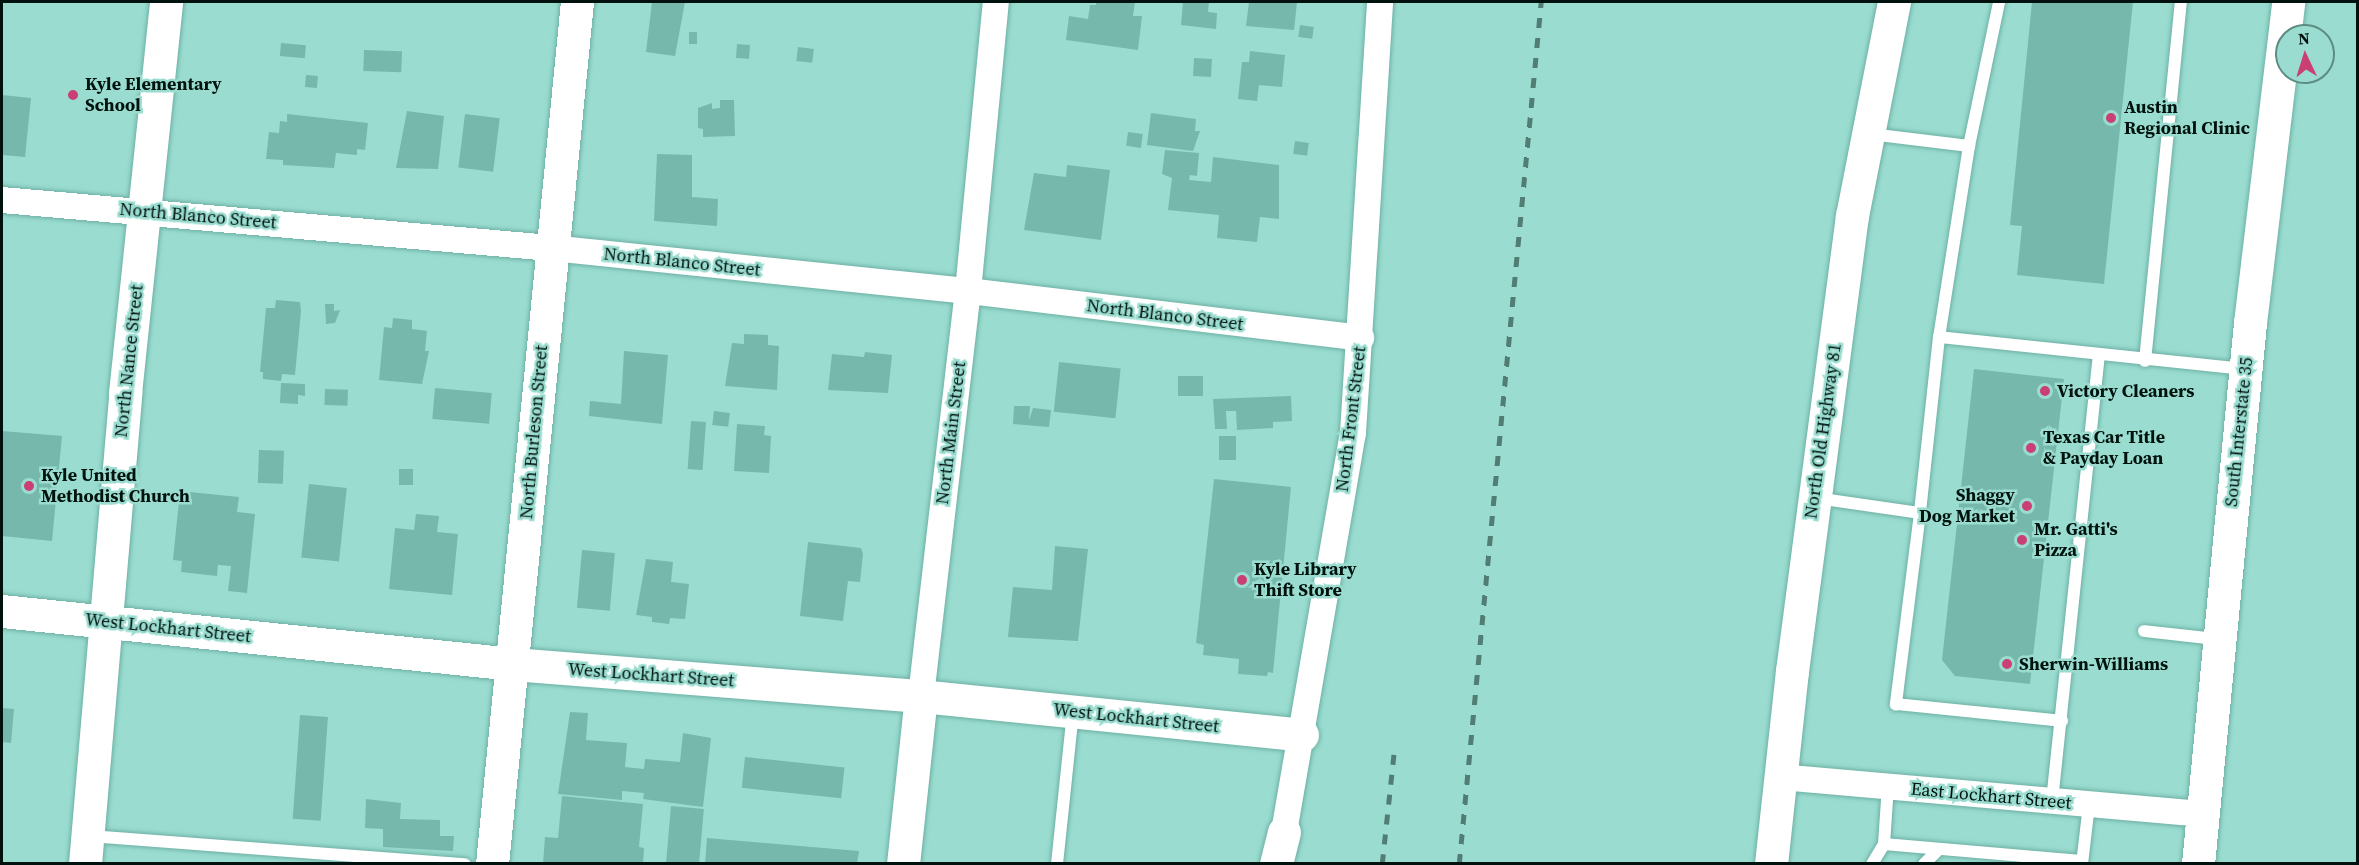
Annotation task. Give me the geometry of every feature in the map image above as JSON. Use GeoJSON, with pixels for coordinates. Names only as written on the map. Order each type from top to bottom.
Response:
{"type":"FeatureCollection","features":[{"type":"Feature","properties":{"kind":"street","name":"North Nance Street"},"geometry":{"type":"LineString","coordinates":[[86,850],[104,621],[166,2]]}},
{"type":"Feature","properties":{"kind":"street","name":"North Burleson Street"},"geometry":{"type":"LineString","coordinates":[[492,864],[513,664],[551,248],[578,2]]}},
{"type":"Feature","properties":{"kind":"street","name":"North Main Street"},"geometry":{"type":"LineString","coordinates":[[903,864],[968,291],[996,2]]}},
{"type":"Feature","properties":{"kind":"street","name":"North Front Street"},"geometry":{"type":"LineString","coordinates":[[1276,864],[1284,848],[1290,780],[1302,735],[1353,433],[1361,338],[1380,2]]}},
{"type":"Feature","properties":{"kind":"street","name":"North Old Highway 81"},"geometry":{"type":"LineString","coordinates":[[1771,864],[1815,497],[1852,216],[1894,2]]}},
{"type":"Feature","properties":{"kind":"street","name":"South Interstate 35"},"geometry":{"type":"LineString","coordinates":[[2198,864],[2246,369],[2288,2]]}},
{"type":"Feature","properties":{"kind":"street","name":"North Blanco Street"},"geometry":{"type":"LineString","coordinates":[[2,200],[551,248],[968,291],[1361,338]]}},
{"type":"Feature","properties":{"kind":"street","name":"West Lockhart Street"},"geometry":{"type":"LineString","coordinates":[[2,612],[513,664],[921,696],[1302,735]]}},
{"type":"Feature","properties":{"kind":"street","name":"East Lockhart Street"},"geometry":{"type":"LineString","coordinates":[[1780,777],[2202,814]]}},
{"type":"Feature","properties":{"kind":"lane"},"geometry":{"type":"LineString","coordinates":[[1999,2],[1969,146],[1939,337],[1896,704],[2062,721]]}},
{"type":"Feature","properties":{"kind":"lane"},"geometry":{"type":"LineString","coordinates":[[2145,362],[2181,2]]}},
{"type":"Feature","properties":{"kind":"lane"},"geometry":{"type":"LineString","coordinates":[[1868,134],[1969,146]]}},
{"type":"Feature","properties":{"kind":"lane"},"geometry":{"type":"LineString","coordinates":[[1939,337],[2145,362],[2246,369]]}},
{"type":"Feature","properties":{"kind":"lane"},"geometry":{"type":"LineString","coordinates":[[2052,801],[2099,356]]}},
{"type":"Feature","properties":{"kind":"lane"},"geometry":{"type":"LineString","coordinates":[[1815,497],[1920,513]]}},
{"type":"Feature","properties":{"kind":"lane"},"geometry":{"type":"LineString","coordinates":[[2144,631],[2219,640]]}},
{"type":"Feature","properties":{"kind":"lane"},"geometry":{"type":"LineString","coordinates":[[1057,864],[1073,711]]}},
{"type":"Feature","properties":{"kind":"lane"},"geometry":{"type":"LineString","coordinates":[[1872,864],[1884,844],[1888,786]]}},
{"type":"Feature","properties":{"kind":"lane"},"geometry":{"type":"LineString","coordinates":[[1884,844],[2048,862],[2081,862],[2089,804]]}},
{"type":"Feature","properties":{"kind":"lane"},"geometry":{"type":"LineString","coordinates":[[1924,864],[1940,849]]}},
{"type":"Feature","properties":{"kind":"lane"},"geometry":{"type":"LineString","coordinates":[[86,850],[465,864]]}},
{"type":"Feature","properties":{"kind":"building"},"geometry":{"type":"Polygon","coordinates":[[[652,2],[685,2],[675,56],[646,52],[652,2]]]}},
{"type":"Feature","properties":{"kind":"building"},"geometry":{"type":"Polygon","coordinates":[[[1096,2],[1135,2],[1133,16],[1142,16],[1138,50],[1066,40],[1069,16],[1088,19],[1090,5],[1096,5],[1096,2]]]}},
{"type":"Feature","properties":{"kind":"building"},"geometry":{"type":"Polygon","coordinates":[[[1183,2],[1209,2],[1208,12],[1217,13],[1216,29],[1181,25],[1183,2]]]}},
{"type":"Feature","properties":{"kind":"building"},"geometry":{"type":"Polygon","coordinates":[[[1249,2],[1297,2],[1294,30],[1246,26],[1249,2]]]}},
{"type":"Feature","properties":{"kind":"building"},"geometry":{"type":"Polygon","coordinates":[[[2032,2],[2133,2],[2104,284],[2017,275],[2022,226],[2010,225],[2032,2]]]}},
{"type":"Feature","properties":{"kind":"building"},"geometry":{"type":"Polygon","coordinates":[[[1300,25],[1314,27],[1312,39],[1298,37],[1300,25]]]}},
{"type":"Feature","properties":{"kind":"building"},"geometry":{"type":"Polygon","coordinates":[[[689,32],[697,32],[697,44],[689,44],[689,32]]]}},
{"type":"Feature","properties":{"kind":"building"},"geometry":{"type":"Polygon","coordinates":[[[281,43],[306,45],[305,58],[280,56],[281,43]]]}},
{"type":"Feature","properties":{"kind":"building"},"geometry":{"type":"Polygon","coordinates":[[[737,44],[750,45],[749,59],[736,58],[737,44]]]}},
{"type":"Feature","properties":{"kind":"building"},"geometry":{"type":"Polygon","coordinates":[[[798,47],[814,49],[812,63],[796,61],[798,47]]]}},
{"type":"Feature","properties":{"kind":"building"},"geometry":{"type":"Polygon","coordinates":[[[364,50],[402,51],[401,72],[363,71],[364,50]]]}},
{"type":"Feature","properties":{"kind":"building"},"geometry":{"type":"Polygon","coordinates":[[[1250,51],[1285,55],[1282,87],[1259,85],[1257,101],[1238,99],[1242,62],[1249,62],[1250,51]]]}},
{"type":"Feature","properties":{"kind":"building"},"geometry":{"type":"Polygon","coordinates":[[[1194,58],[1212,59],[1211,77],[1193,76],[1194,58]]]}},
{"type":"Feature","properties":{"kind":"building"},"geometry":{"type":"Polygon","coordinates":[[[306,75],[318,76],[317,88],[305,87],[306,75]]]}},
{"type":"Feature","properties":{"kind":"building"},"geometry":{"type":"Polygon","coordinates":[[[2,95],[31,98],[25,157],[2,155],[2,95]]]}},
{"type":"Feature","properties":{"kind":"building"},"geometry":{"type":"Polygon","coordinates":[[[720,100],[734,100],[735,136],[703,137],[703,129],[698,128],[698,108],[712,103],[712,109],[720,108],[720,100]]]}},
{"type":"Feature","properties":{"kind":"building"},"geometry":{"type":"Polygon","coordinates":[[[407,111],[444,116],[438,169],[396,168],[407,111]]]}},
{"type":"Feature","properties":{"kind":"building"},"geometry":{"type":"Polygon","coordinates":[[[1151,113],[1196,119],[1195,131],[1200,131],[1193,151],[1147,145],[1151,113]]]}},
{"type":"Feature","properties":{"kind":"building"},"geometry":{"type":"Polygon","coordinates":[[[287,114],[368,123],[365,150],[357,149],[357,155],[336,153],[334,168],[283,165],[283,160],[266,159],[269,132],[279,133],[280,121],[287,122],[287,114]]]}},
{"type":"Feature","properties":{"kind":"building"},"geometry":{"type":"Polygon","coordinates":[[[465,114],[500,118],[493,172],[458,168],[465,114]]]}},
{"type":"Feature","properties":{"kind":"building"},"geometry":{"type":"Polygon","coordinates":[[[1128,132],[1143,134],[1141,148],[1126,146],[1128,132]]]}},
{"type":"Feature","properties":{"kind":"building"},"geometry":{"type":"Polygon","coordinates":[[[1295,141],[1309,143],[1307,156],[1293,154],[1295,141]]]}},
{"type":"Feature","properties":{"kind":"building"},"geometry":{"type":"Polygon","coordinates":[[[1165,150],[1199,153],[1197,176],[1190,175],[1189,180],[1211,182],[1213,157],[1279,165],[1279,219],[1260,217],[1257,242],[1217,238],[1219,215],[1168,210],[1172,178],[1162,174],[1165,150]]]}},
{"type":"Feature","properties":{"kind":"building"},"geometry":{"type":"Polygon","coordinates":[[[657,154],[692,155],[692,197],[718,199],[717,226],[654,221],[657,154]]]}},
{"type":"Feature","properties":{"kind":"building"},"geometry":{"type":"Polygon","coordinates":[[[1067,165],[1110,170],[1101,240],[1024,230],[1034,173],[1066,177],[1067,165]]]}},
{"type":"Feature","properties":{"kind":"building"},"geometry":{"type":"Polygon","coordinates":[[[276,300],[300,302],[301,311],[295,375],[282,374],[281,381],[263,379],[263,372],[260,372],[266,308],[275,308],[276,300]]]}},
{"type":"Feature","properties":{"kind":"building"},"geometry":{"type":"Polygon","coordinates":[[[325,304],[334,304],[334,311],[340,310],[335,323],[326,324],[325,304]]]}},
{"type":"Feature","properties":{"kind":"building"},"geometry":{"type":"Polygon","coordinates":[[[393,318],[412,320],[412,329],[427,331],[425,351],[429,351],[422,384],[379,380],[384,327],[392,328],[393,318]]]}},
{"type":"Feature","properties":{"kind":"building"},"geometry":{"type":"Polygon","coordinates":[[[744,334],[768,335],[768,345],[779,346],[777,390],[725,386],[732,343],[744,344],[744,334]]]}},
{"type":"Feature","properties":{"kind":"building"},"geometry":{"type":"Polygon","coordinates":[[[624,351],[668,355],[662,424],[589,416],[590,401],[621,404],[624,351]]]}},
{"type":"Feature","properties":{"kind":"building"},"geometry":{"type":"Polygon","coordinates":[[[865,352],[892,355],[888,393],[828,390],[832,354],[864,357],[865,352]]]}},
{"type":"Feature","properties":{"kind":"building"},"geometry":{"type":"Polygon","coordinates":[[[1059,362],[1121,368],[1115,418],[1054,412],[1059,362]]]}},
{"type":"Feature","properties":{"kind":"building"},"geometry":{"type":"Polygon","coordinates":[[[1974,369],[2064,379],[2030,684],[1955,676],[1942,660],[1974,369]]]}},
{"type":"Feature","properties":{"kind":"building"},"geometry":{"type":"Polygon","coordinates":[[[1178,376],[1203,376],[1203,396],[1178,396],[1178,376]]]}},
{"type":"Feature","properties":{"kind":"building"},"geometry":{"type":"Polygon","coordinates":[[[281,383],[305,384],[305,396],[298,395],[298,404],[280,403],[281,383]]]}},
{"type":"Feature","properties":{"kind":"building"},"geometry":{"type":"Polygon","coordinates":[[[435,388],[492,393],[489,424],[432,419],[435,388]]]}},
{"type":"Feature","properties":{"kind":"building"},"geometry":{"type":"Polygon","coordinates":[[[325,389],[348,390],[347,406],[324,405],[325,389]]]}},
{"type":"Feature","properties":{"kind":"building"},"geometry":{"type":"Polygon","coordinates":[[[1291,396],[1292,421],[1273,422],[1273,428],[1237,430],[1236,411],[1226,411],[1227,429],[1215,429],[1213,399],[1291,396]]]}},
{"type":"Feature","properties":{"kind":"building"},"geometry":{"type":"Polygon","coordinates":[[[1014,406],[1030,406],[1029,420],[1033,408],[1051,410],[1049,427],[1013,424],[1014,406]]]}},
{"type":"Feature","properties":{"kind":"building"},"geometry":{"type":"Polygon","coordinates":[[[714,411],[730,413],[728,427],[712,425],[714,411]]]}},
{"type":"Feature","properties":{"kind":"building"},"geometry":{"type":"Polygon","coordinates":[[[691,421],[706,422],[703,470],[688,469],[691,421]]]}},
{"type":"Feature","properties":{"kind":"building"},"geometry":{"type":"Polygon","coordinates":[[[737,424],[765,426],[764,435],[771,436],[769,473],[734,471],[737,424]]]}},
{"type":"Feature","properties":{"kind":"building","name":"Kyle United Methodist Church"},"geometry":{"type":"Polygon","coordinates":[[[2,431],[62,436],[52,541],[2,536],[2,431]]]}},
{"type":"Feature","properties":{"kind":"building"},"geometry":{"type":"Polygon","coordinates":[[[1219,436],[1236,436],[1236,460],[1219,460],[1219,436]]]}},
{"type":"Feature","properties":{"kind":"building"},"geometry":{"type":"Polygon","coordinates":[[[259,450],[284,451],[283,484],[258,483],[259,450]]]}},
{"type":"Feature","properties":{"kind":"building"},"geometry":{"type":"Polygon","coordinates":[[[399,469],[413,469],[413,485],[399,485],[399,469]]]}},
{"type":"Feature","properties":{"kind":"building","name":"Kyle Library Thift Store"},"geometry":{"type":"Polygon","coordinates":[[[1214,479],[1291,487],[1273,673],[1268,672],[1267,676],[1238,674],[1239,659],[1203,655],[1204,645],[1196,643],[1214,479]]]}},
{"type":"Feature","properties":{"kind":"building"},"geometry":{"type":"Polygon","coordinates":[[[309,484],[347,488],[339,562],[301,558],[309,484]]]}},
{"type":"Feature","properties":{"kind":"building"},"geometry":{"type":"Polygon","coordinates":[[[180,491],[239,497],[237,512],[255,514],[247,593],[228,591],[231,566],[218,565],[217,576],[181,572],[182,561],[173,560],[180,491]]]}},
{"type":"Feature","properties":{"kind":"building"},"geometry":{"type":"Polygon","coordinates":[[[416,514],[439,516],[437,532],[458,534],[452,595],[389,589],[395,528],[414,530],[416,514]]]}},
{"type":"Feature","properties":{"kind":"building"},"geometry":{"type":"Polygon","coordinates":[[[808,542],[861,548],[863,554],[860,582],[848,581],[843,621],[800,616],[808,542]]]}},
{"type":"Feature","properties":{"kind":"building"},"geometry":{"type":"Polygon","coordinates":[[[1055,546],[1088,549],[1078,641],[1008,637],[1013,587],[1052,590],[1055,546]]]}},
{"type":"Feature","properties":{"kind":"building"},"geometry":{"type":"Polygon","coordinates":[[[582,550],[615,553],[610,611],[577,608],[582,550]]]}},
{"type":"Feature","properties":{"kind":"building"},"geometry":{"type":"Polygon","coordinates":[[[646,559],[673,562],[671,582],[689,584],[685,619],[670,618],[669,624],[652,622],[652,617],[636,615],[646,559]]]}},
{"type":"Feature","properties":{"kind":"building"},"geometry":{"type":"Polygon","coordinates":[[[2,708],[14,709],[11,743],[2,742],[2,708]]]}},
{"type":"Feature","properties":{"kind":"building"},"geometry":{"type":"Polygon","coordinates":[[[570,712],[588,713],[586,740],[627,743],[625,767],[644,769],[645,759],[680,762],[683,733],[711,738],[703,807],[643,799],[644,793],[622,791],[622,800],[558,794],[570,712]]]}},
{"type":"Feature","properties":{"kind":"building"},"geometry":{"type":"Polygon","coordinates":[[[300,715],[328,717],[321,821],[293,819],[300,715]]]}},
{"type":"Feature","properties":{"kind":"building"},"geometry":{"type":"Polygon","coordinates":[[[745,757],[844,767],[841,798],[742,788],[745,757]]]}},
{"type":"Feature","properties":{"kind":"building"},"geometry":{"type":"Polygon","coordinates":[[[562,796],[643,804],[639,847],[644,848],[643,864],[543,864],[545,837],[558,838],[562,796]]]}},
{"type":"Feature","properties":{"kind":"building"},"geometry":{"type":"Polygon","coordinates":[[[366,799],[401,803],[400,819],[440,820],[440,836],[454,836],[453,851],[383,847],[383,829],[365,828],[366,799]]]}},
{"type":"Feature","properties":{"kind":"building"},"geometry":{"type":"Polygon","coordinates":[[[671,806],[704,809],[699,864],[666,864],[671,806]]]}},
{"type":"Feature","properties":{"kind":"building"},"geometry":{"type":"Polygon","coordinates":[[[707,838],[859,851],[857,864],[705,864],[707,838]]]}},
{"type":"Feature","properties":{"kind":"railway"},"geometry":{"type":"LineString","coordinates":[[1459,864],[1541,2]]}},
{"type":"Feature","properties":{"kind":"railway"},"geometry":{"type":"LineString","coordinates":[[1382,864],[1394,752]]}},
{"type":"Feature","properties":{"kind":"place","name":"Kyle Elementary School"},"geometry":{"type":"Point","coordinates":[73,95]}},
{"type":"Feature","properties":{"kind":"place","name":"Austin Regional Clinic"},"geometry":{"type":"Point","coordinates":[2111,118]}},
{"type":"Feature","properties":{"kind":"place","name":"Victory Cleaners"},"geometry":{"type":"Point","coordinates":[2045,391]}},
{"type":"Feature","properties":{"kind":"place","name":"Texas Car Title & Payday Loan"},"geometry":{"type":"Point","coordinates":[2031,448]}},
{"type":"Feature","properties":{"kind":"place","name":"Kyle United Methodist Church"},"geometry":{"type":"Point","coordinates":[29,486]}},
{"type":"Feature","properties":{"kind":"place","name":"Shaggy Dog Market"},"geometry":{"type":"Point","coordinates":[2027,506]}},
{"type":"Feature","properties":{"kind":"place","name":"Mr. Gatti's Pizza"},"geometry":{"type":"Point","coordinates":[2022,540]}},
{"type":"Feature","properties":{"kind":"place","name":"Kyle Library Thift Store"},"geometry":{"type":"Point","coordinates":[1242,580]}},
{"type":"Feature","properties":{"kind":"place","name":"Sherwin-Williams"},"geometry":{"type":"Point","coordinates":[2007,664]}}]}
